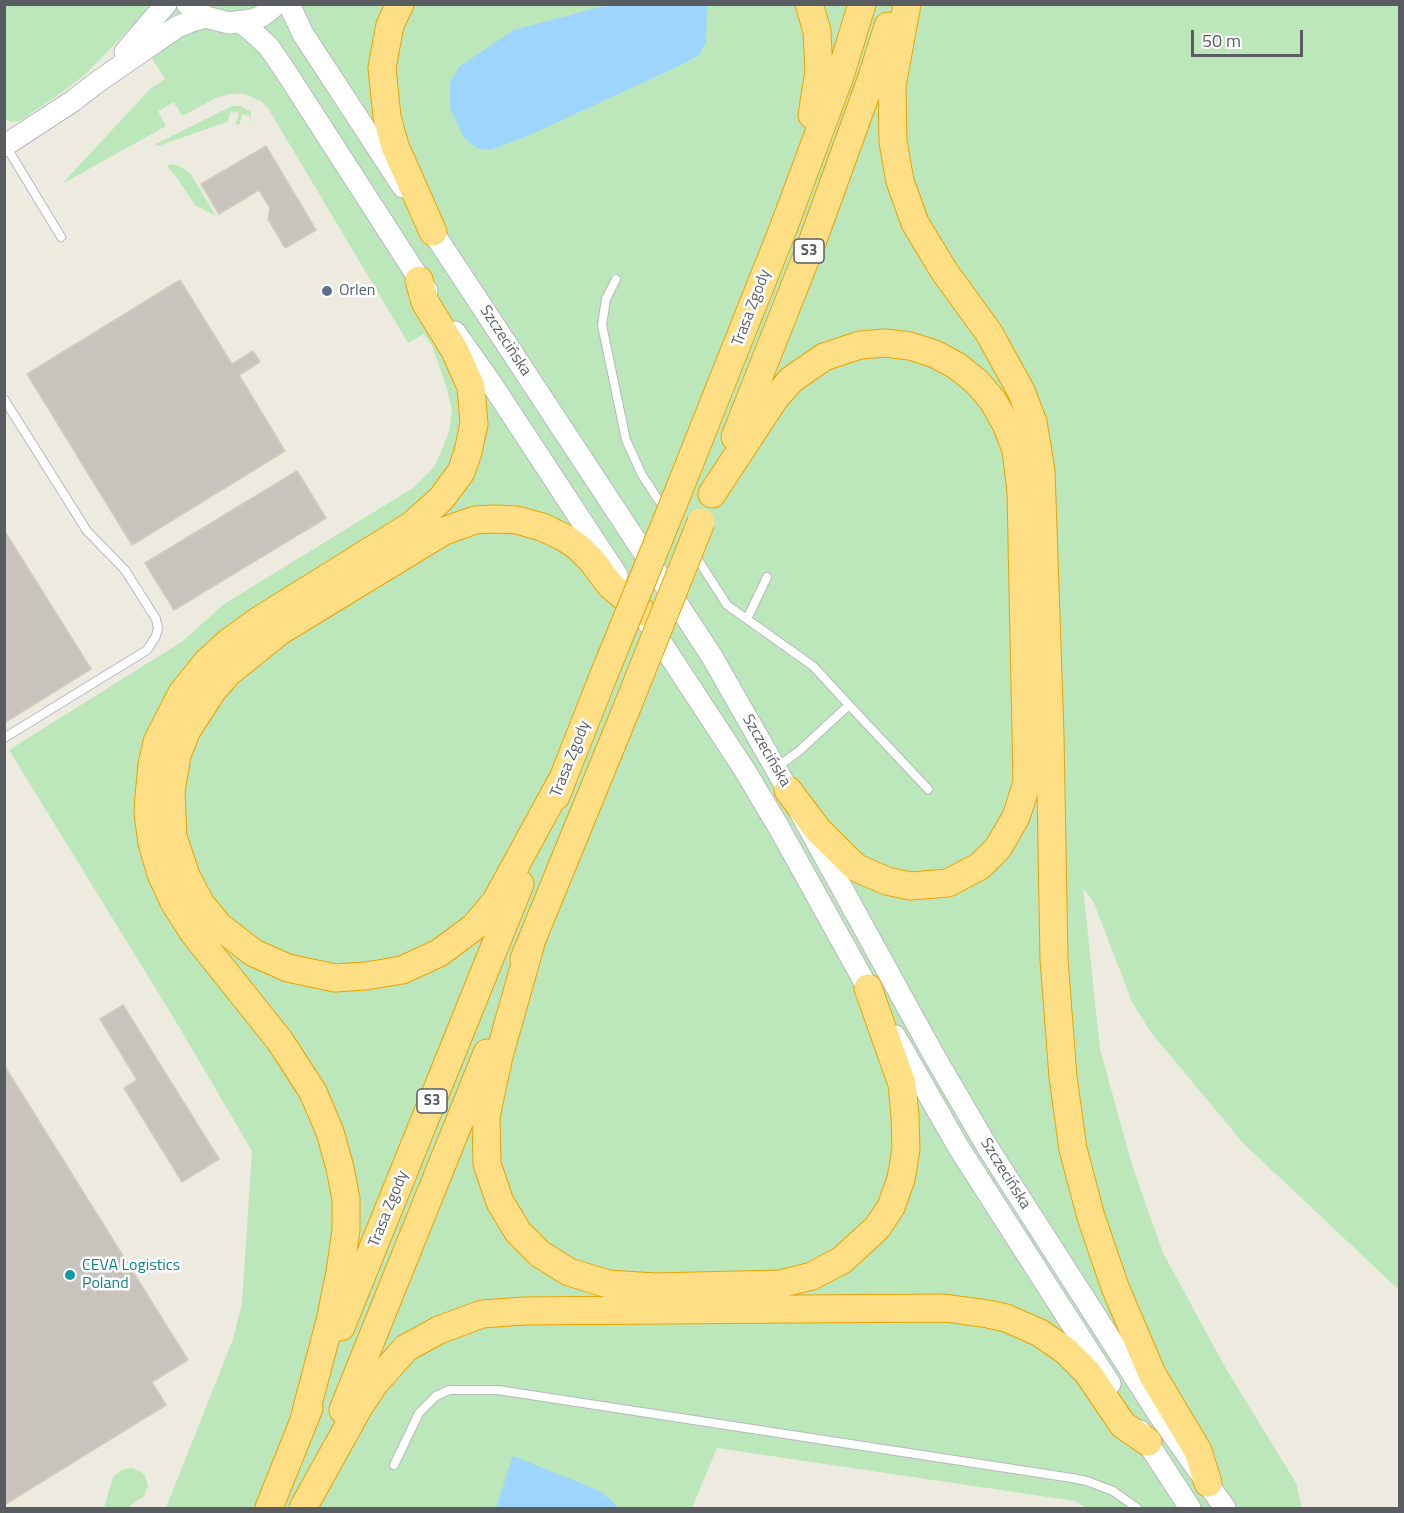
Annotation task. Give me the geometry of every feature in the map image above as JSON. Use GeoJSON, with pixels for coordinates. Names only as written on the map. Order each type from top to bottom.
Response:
{"type":"FeatureCollection","features":[{"type":"Feature","properties":{"kind":"highway"},"geometry":{"type":"LineString","coordinates":[[400,4],[390,25],[382,68],[387,117],[395,146],[433,232]]}},
{"type":"Feature","properties":{"kind":"highway"},"geometry":{"type":"LineString","coordinates":[[783,229],[816,99],[819,72],[817,31],[809,4]]}},
{"type":"Feature","properties":{"kind":"highway","name":"Trasa Zgody"},"geometry":{"type":"LineString","coordinates":[[269,1509],[783,229],[840,76],[862,4]]}},
{"type":"Feature","properties":{"kind":"highway","name":"Trasa Zgody"},"geometry":{"type":"LineString","coordinates":[[303,1509],[626,710],[693,532],[712,494],[813,240],[872,77],[894,4]]}},
{"type":"Feature","properties":{"kind":"highway"},"geometry":{"type":"LineString","coordinates":[[907,4],[892,86],[893,142],[900,181],[915,223],[944,272],[989,333],[1021,391],[1033,422],[1041,470],[1050,735],[1054,959],[1063,1077],[1073,1149],[1091,1217],[1115,1287],[1152,1374],[1198,1451],[1208,1483]]}},
{"type":"Feature","properties":{"kind":"highway"},"geometry":{"type":"LineString","coordinates":[[303,1422],[340,1272],[346,1230],[346,1199],[340,1168],[330,1132],[313,1092],[280,1041],[193,932],[174,902],[161,874],[152,843],[148,796],[157,742],[182,693],[207,662],[229,642],[258,621],[412,525],[441,499],[461,472],[474,424],[471,387],[455,351],[425,302],[419,280]]}},
{"type":"Feature","properties":{"kind":"highway"},"geometry":{"type":"LineString","coordinates":[[712,494],[775,398],[788,383],[824,357],[860,345],[885,343],[910,346],[935,354],[957,366],[977,382],[993,401],[1006,424],[1016,450],[1021,477],[1022,502],[1027,783],[1017,817],[998,848],[980,866],[948,883],[910,886],[887,881],[857,868],[846,858],[818,830],[782,779]]}},
{"type":"Feature","properties":{"kind":"highway"},"geometry":{"type":"LineString","coordinates":[[562,780],[496,901],[474,927],[439,953],[402,970],[366,976],[335,978],[288,968],[254,953],[219,926],[201,904],[187,879],[174,837],[171,791],[177,756],[187,730],[213,690],[229,672],[280,631],[444,531],[475,520],[495,519],[517,520],[542,527],[578,547],[611,586],[642,612]]}},
{"type":"Feature","properties":{"kind":"highway"},"geometry":{"type":"LineString","coordinates":[[531,943],[499,1056],[486,1117],[487,1164],[500,1202],[518,1232],[540,1254],[569,1272],[608,1284],[655,1287],[780,1284],[812,1275],[842,1260],[877,1228],[891,1207],[901,1179],[906,1149],[905,1116],[902,1084],[868,988]]}},
{"type":"Feature","properties":{"kind":"highway"},"geometry":{"type":"LineString","coordinates":[[303,1509],[359,1407],[375,1383],[406,1348],[439,1330],[482,1314],[524,1311],[933,1308],[988,1314],[1006,1318],[1040,1333],[1066,1351],[1087,1372],[1123,1425],[1148,1442]]}},
{"type":"Feature","properties":{"kind":"main road"},"geometry":{"type":"LineString","coordinates":[[96,83],[166,4]]}},
{"type":"Feature","properties":{"kind":"main road"},"geometry":{"type":"LineString","coordinates":[[187,4],[206,17],[217,21],[240,22],[262,16],[277,4]]}},
{"type":"Feature","properties":{"kind":"main road","name":"Szczecińska"},"geometry":{"type":"LineString","coordinates":[[288,4],[303,34],[711,655],[988,1148],[1159,1415],[1225,1509]]}},
{"type":"Feature","properties":{"kind":"main road"},"geometry":{"type":"LineString","coordinates":[[5,145],[73,101],[177,27],[206,17]]}},
{"type":"Feature","properties":{"kind":"main road","name":"Szczecińska"},"geometry":{"type":"LineString","coordinates":[[240,22],[269,47],[419,280],[491,383],[642,612],[772,816],[958,1148],[1190,1509]]}},
{"type":"Feature","properties":{"kind":"lane"},"geometry":{"type":"LineString","coordinates":[[5,145],[61,237]]}},
{"type":"Feature","properties":{"kind":"lane"},"geometry":{"type":"LineString","coordinates":[[616,279],[606,299],[602,324],[626,440],[642,475],[674,523]]}},
{"type":"Feature","properties":{"kind":"lane"},"geometry":{"type":"LineString","coordinates":[[4,399],[87,531],[125,570],[156,619],[158,628],[147,650],[4,738]]}},
{"type":"Feature","properties":{"kind":"lane"},"geometry":{"type":"LineString","coordinates":[[693,532],[727,605],[813,666],[928,789]]}},
{"type":"Feature","properties":{"kind":"lane"},"geometry":{"type":"LineString","coordinates":[[747,619],[766,578]]}},
{"type":"Feature","properties":{"kind":"lane"},"geometry":{"type":"LineString","coordinates":[[782,779],[799,751],[849,705]]}},
{"type":"Feature","properties":{"kind":"lane"},"geometry":{"type":"LineString","coordinates":[[394,1465],[419,1413],[436,1396],[449,1390],[498,1390],[1072,1478],[1113,1491],[1137,1509]]}},
{"type":"Feature","properties":{"kind":"green space"},"geometry":{"type":"Polygon","coordinates":[[[4,5],[1399,5],[1399,1290],[1243,1143],[1150,1031],[1132,1002],[1094,903],[1083,888],[1100,1049],[1132,1165],[1163,1253],[1225,1367],[1296,1483],[1302,1508],[1087,1508],[1075,1501],[717,1448],[692,1508],[166,1508],[233,1339],[242,1303],[252,1151],[175,1020],[9,750],[183,641],[224,604],[413,488],[435,466],[449,432],[452,411],[432,346],[424,334],[408,343],[268,108],[261,101],[244,94],[230,94],[216,98],[182,116],[174,102],[158,111],[166,126],[62,184],[150,89],[165,79],[132,26],[87,73],[65,90],[22,120],[12,122],[5,119],[4,5]]]}},
{"type":"Feature","properties":{"kind":"green space"},"geometry":{"type":"Polygon","coordinates":[[[232,106],[240,106],[251,112],[250,128],[250,116],[242,114],[240,124],[237,125],[239,113],[231,111],[228,121],[224,123],[155,146],[156,144],[232,106]]]}},
{"type":"Feature","properties":{"kind":"green space"},"geometry":{"type":"Polygon","coordinates":[[[170,164],[179,166],[190,173],[216,216],[195,205],[167,166],[170,164]]]}},
{"type":"Feature","properties":{"kind":"green space"},"geometry":{"type":"Polygon","coordinates":[[[132,1468],[145,1476],[148,1486],[144,1496],[127,1508],[104,1508],[113,1477],[121,1470],[132,1468]]]}},
{"type":"Feature","properties":{"kind":"water"},"geometry":{"type":"Polygon","coordinates":[[[608,5],[707,5],[706,43],[699,55],[683,64],[532,134],[490,150],[477,148],[464,138],[450,108],[450,83],[459,67],[514,30],[608,5]]]}},
{"type":"Feature","properties":{"kind":"water"},"geometry":{"type":"Polygon","coordinates":[[[513,1456],[600,1491],[618,1508],[496,1508],[513,1456]]]}},
{"type":"Feature","properties":{"kind":"building"},"geometry":{"type":"Polygon","coordinates":[[[266,146],[316,230],[285,248],[268,219],[270,208],[259,190],[219,214],[201,184],[266,146]]]}},
{"type":"Feature","properties":{"kind":"building"},"geometry":{"type":"Polygon","coordinates":[[[180,280],[232,364],[253,351],[260,362],[239,375],[285,451],[132,545],[27,374],[180,280]]]}},
{"type":"Feature","properties":{"kind":"building"},"geometry":{"type":"Polygon","coordinates":[[[297,471],[326,518],[174,610],[145,563],[297,471]]]}},
{"type":"Feature","properties":{"kind":"building"},"geometry":{"type":"Polygon","coordinates":[[[4,530],[91,669],[4,723],[4,530]]]}},
{"type":"Feature","properties":{"kind":"building"},"geometry":{"type":"Polygon","coordinates":[[[123,1005],[219,1159],[182,1182],[124,1088],[137,1080],[100,1019],[123,1005]]]}},
{"type":"Feature","properties":{"kind":"building","name":"CEVA Logistics Poland"},"geometry":{"type":"Polygon","coordinates":[[[4,1065],[188,1360],[152,1382],[166,1405],[4,1505],[4,1065]]]}},
{"type":"Feature","properties":{"kind":"place","name":"Orlen"},"geometry":{"type":"Point","coordinates":[327,291]}},
{"type":"Feature","properties":{"kind":"place","name":"CEVA Logistics Poland"},"geometry":{"type":"Point","coordinates":[70,1275]}}]}
